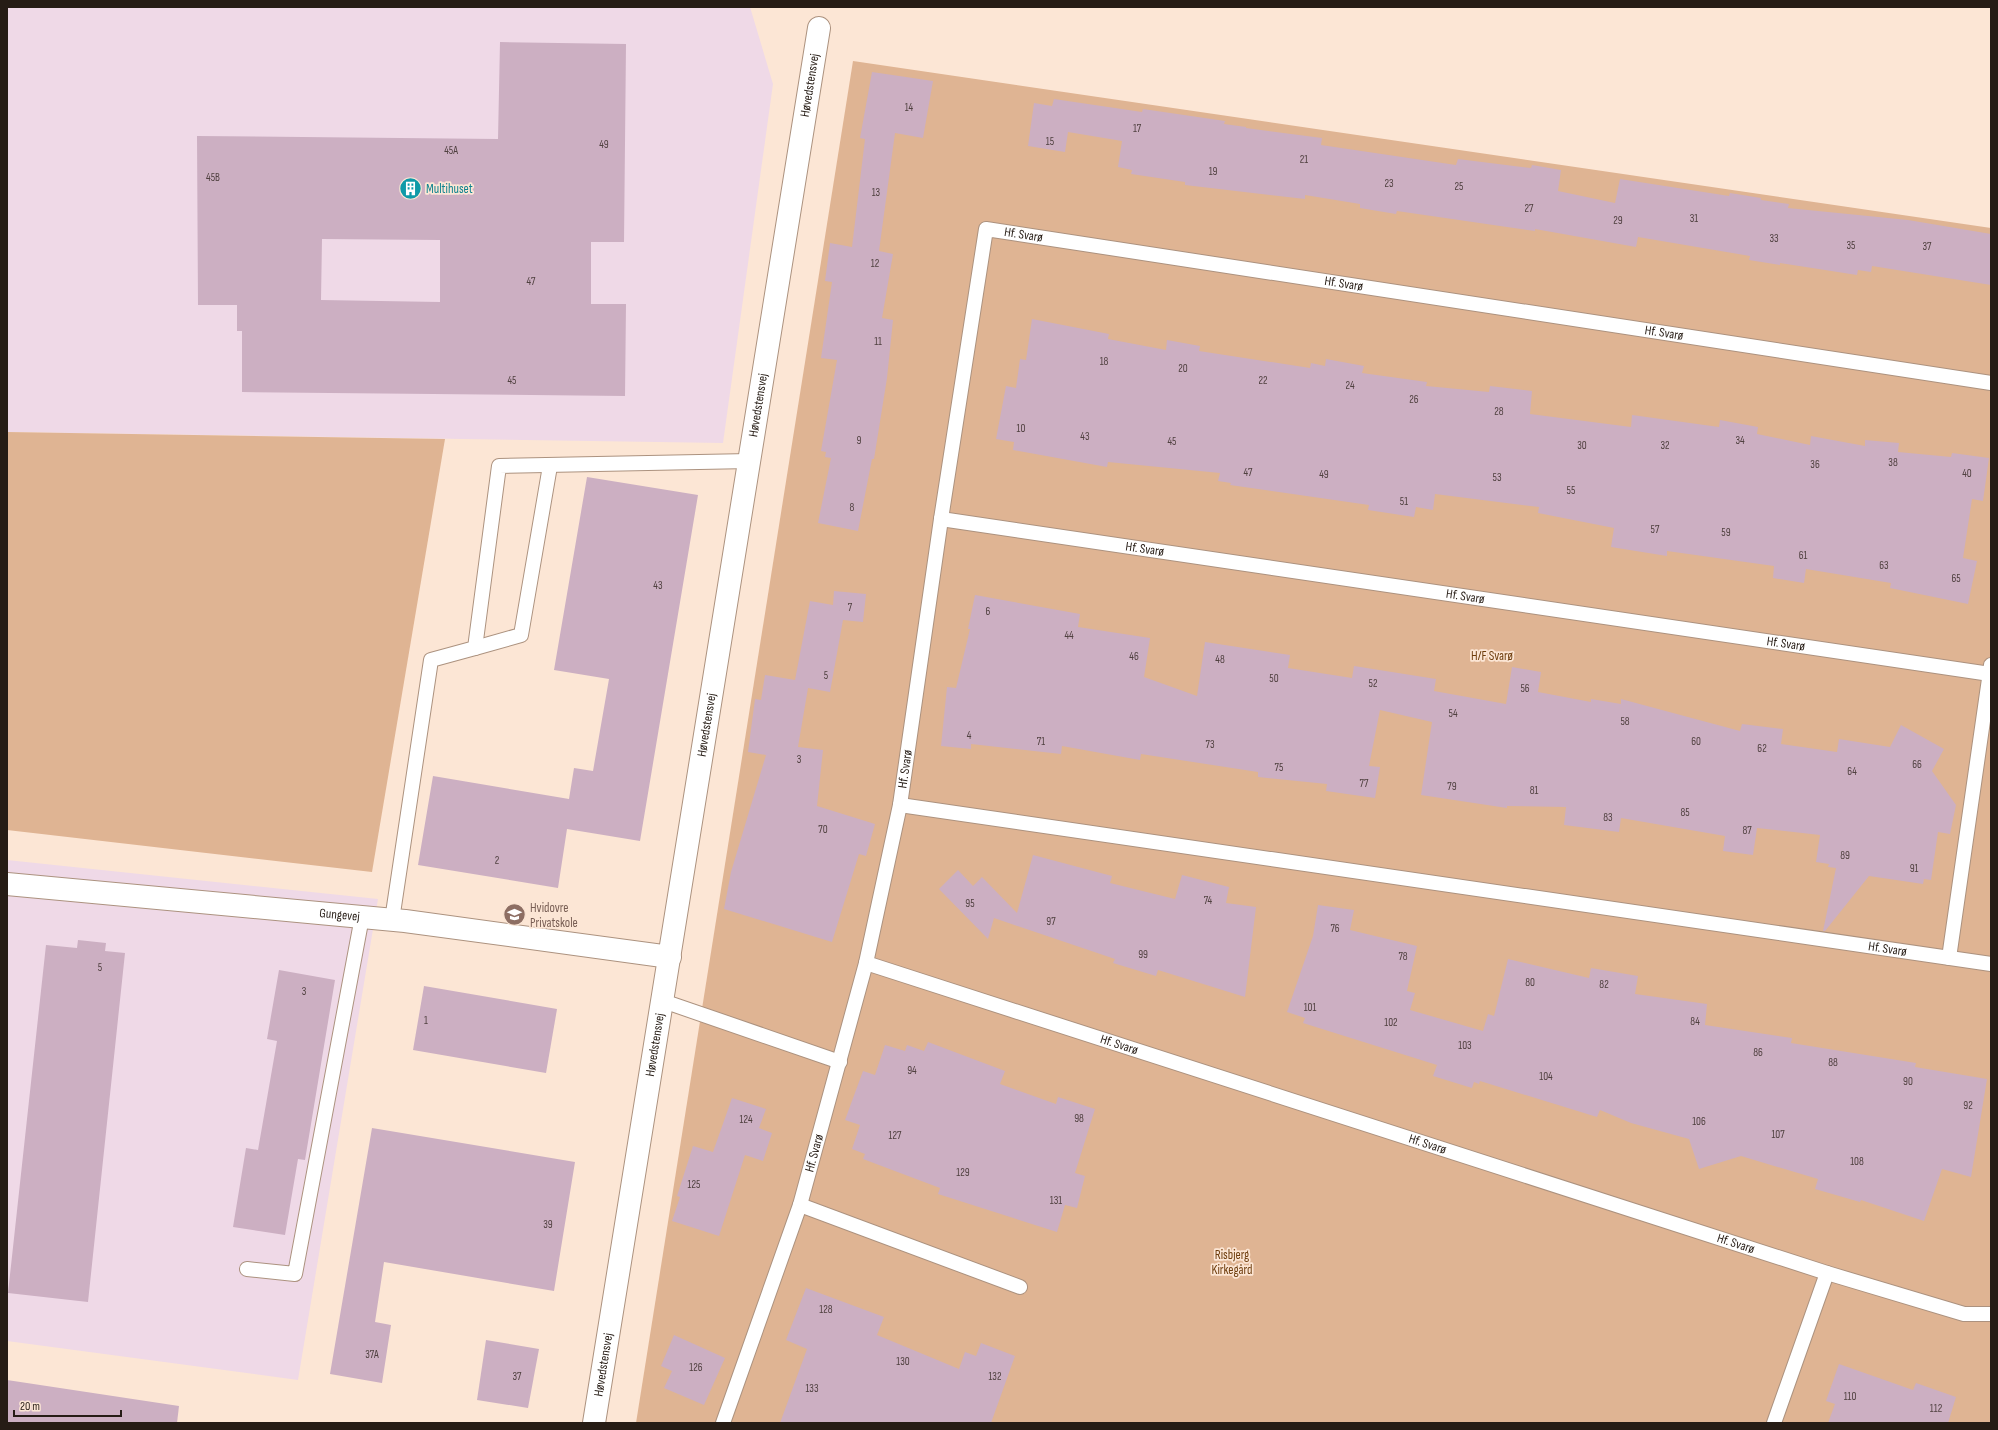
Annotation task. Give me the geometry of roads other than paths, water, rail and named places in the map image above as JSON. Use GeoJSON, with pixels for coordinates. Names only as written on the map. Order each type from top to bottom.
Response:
{"type":"FeatureCollection","features":[{"type":"Feature","properties":{"kind":"street","name":"Høvedstensvej"},"geometry":{"type":"LineString","coordinates":[[594,1423],[652,1072],[819,28]]}},
{"type":"Feature","properties":{"kind":"street","name":"Gungevej"},"geometry":{"type":"LineString","coordinates":[[7,884],[392,920],[670,957]]}},
{"type":"Feature","properties":{"kind":"lane","name":"Hf. Svarø"},"geometry":{"type":"LineString","coordinates":[[723,1423],[800,1205],[866,963],[900,805],[941,520],[986,229],[1991,383]]}},
{"type":"Feature","properties":{"kind":"lane"},"geometry":{"type":"LineString","coordinates":[[475,648],[499,466],[750,461]]}},
{"type":"Feature","properties":{"kind":"lane"},"geometry":{"type":"LineString","coordinates":[[392,920],[431,660],[521,635],[550,466]]}},
{"type":"Feature","properties":{"kind":"lane","name":"Hf. Svarø"},"geometry":{"type":"LineString","coordinates":[[941,520],[1990,670],[1949,958]]}},
{"type":"Feature","properties":{"kind":"lane","name":"Hf. Svarø"},"geometry":{"type":"LineString","coordinates":[[900,805],[1991,964]]}},
{"type":"Feature","properties":{"kind":"lane"},"geometry":{"type":"LineString","coordinates":[[247,1269],[294,1274],[362,917]]}},
{"type":"Feature","properties":{"kind":"lane","name":"Hf. Svarø"},"geometry":{"type":"LineString","coordinates":[[866,963],[1827,1273],[1964,1314],[1991,1314]]}},
{"type":"Feature","properties":{"kind":"lane"},"geometry":{"type":"LineString","coordinates":[[663,1001],[840,1062]]}},
{"type":"Feature","properties":{"kind":"lane"},"geometry":{"type":"LineString","coordinates":[[800,1205],[1020,1287]]}},
{"type":"Feature","properties":{"kind":"lane"},"geometry":{"type":"LineString","coordinates":[[1774,1423],[1827,1273]]}},
{"type":"Feature","properties":{"kind":"place","name":"Multihuset"},"geometry":{"type":"Point","coordinates":[411,189]}},
{"type":"Feature","properties":{"kind":"place","name":"Hvidovre Privatskole"},"geometry":{"type":"Point","coordinates":[515,915]}},
{"type":"Feature","properties":{"kind":"park label","name":"H/F Svarø"},"geometry":{"type":"Point","coordinates":[1492,656]}},
{"type":"Feature","properties":{"kind":"park label","name":"Risbjerg Kirkegård"},"geometry":{"type":"Point","coordinates":[1232,1262]}}]}
